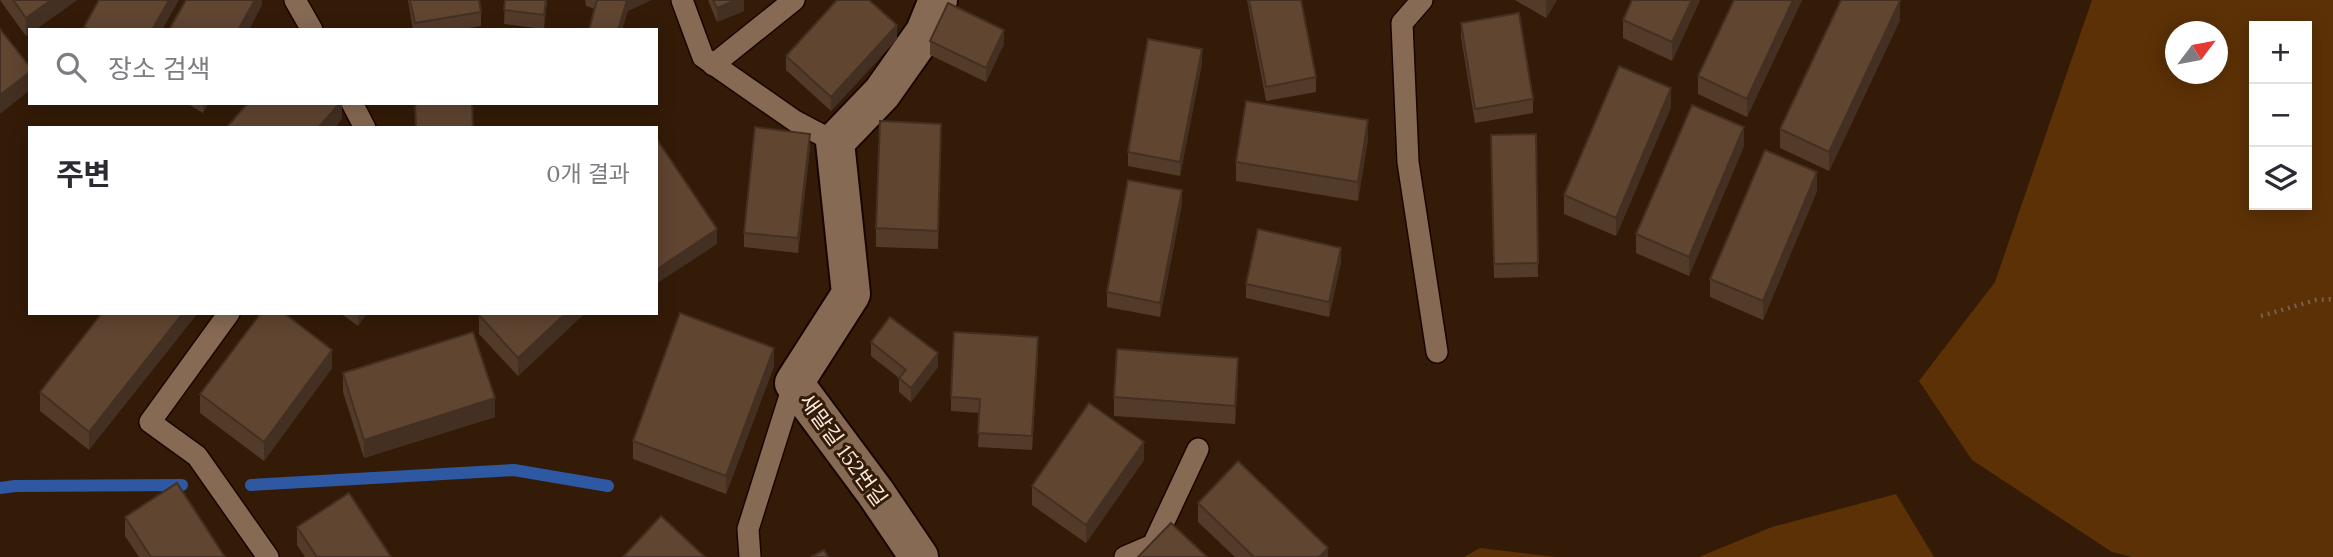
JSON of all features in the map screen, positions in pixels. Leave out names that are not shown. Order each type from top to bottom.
[{"type":"street","points":[[835,142],[882,93],[925,32],[938,0]]},
{"type":"street","name":"새말길 152번길","points":[[835,142],[851,294],[794,383],[875,492],[919,557]]},
{"type":"lane","points":[[295,0],[311,28]]},
{"type":"lane","points":[[682,0],[704,57],[795,121],[835,142]]},
{"type":"lane","points":[[713,65],[794,0]]},
{"type":"lane","points":[[1422,0],[1402,23],[1408,162],[1437,352]]},
{"type":"lane","points":[[353,105],[364,126]]},
{"type":"lane","points":[[228,315],[150,422],[197,456],[268,557]]},
{"type":"lane","points":[[750,557],[748,529],[794,383]]},
{"type":"lane","points":[[1125,557],[1153,545],[1198,449]]},
{"type":"path","points":[[2261,316],[2316,300],[2333,299]]},
{"type":"shaded area","points":[[2092,0],[2333,0],[2333,557],[2132,557],[2112,552],[1972,460],[1919,381],[1995,282]]},
{"type":"shaded area","points":[[1896,494],[1934,557],[1699,557],[1772,527]]},
{"type":"shaded area","points":[[1480,548],[1556,557],[1464,557]]},
{"type":"building","points":[[13,0],[51,0],[26,18]]},
{"type":"building","points":[[99,0],[169,0],[153,28],[84,27]]},
{"type":"building","points":[[186,0],[255,0],[239,28],[170,28]]},
{"type":"building","points":[[410,0],[479,0],[481,12],[415,23]]},
{"type":"building","points":[[505,0],[546,0],[544,15],[504,10]]},
{"type":"building","points":[[597,0],[627,0],[619,28],[590,28]]},
{"type":"building","points":[[713,0],[736,0],[717,8]]},
{"type":"building","points":[[837,0],[869,0],[897,25],[831,97],[786,56]]},
{"type":"building","points":[[1249,0],[1301,0],[1316,77],[1266,87]]},
{"type":"building","points":[[1632,0],[1692,0],[1672,42],[1623,20]]},
{"type":"building","points":[[1734,0],[1793,0],[1747,99],[1698,76]]},
{"type":"building","points":[[1841,0],[1900,1],[1829,152],[1780,129]]},
{"type":"building","points":[[948,3],[1004,30],[986,68],[930,41]]},
{"type":"building","points":[[1519,13],[1533,99],[1475,109],[1461,23]]},
{"type":"building","points":[[0,29],[28,64],[28,74],[0,95]]},
{"type":"building","points":[[1148,39],[1202,49],[1180,162],[1128,152]]},
{"type":"building","points":[[1619,66],[1671,88],[1616,218],[1564,195]]},
{"type":"building","points":[[1246,101],[1368,120],[1358,182],[1236,162]]},
{"type":"building","points":[[246,105],[338,105],[320,126],[228,126]]},
{"type":"building","points":[[415,105],[472,105],[473,126],[416,126]]},
{"type":"building","points":[[1692,105],[1744,127],[1689,257],[1636,234]]},
{"type":"building","points":[[880,121],[941,124],[938,231],[876,228]]},
{"type":"building","points":[[755,127],[810,134],[798,238],[744,233]]},
{"type":"building","points":[[1536,134],[1538,263],[1494,264],[1491,135]]},
{"type":"building","points":[[658,141],[717,229],[658,269]]},
{"type":"building","points":[[1765,150],[1817,172],[1763,301],[1710,279]]},
{"type":"building","points":[[1128,180],[1182,190],[1160,303],[1107,292]]},
{"type":"building","points":[[1258,229],[1341,248],[1329,302],[1246,284]]},
{"type":"building","points":[[680,313],[774,348],[726,476],[633,441]]},
{"type":"building","points":[[100,315],[181,315],[89,432],[40,392]]},
{"type":"building","points":[[259,315],[287,315],[332,350],[264,442],[200,394]]},
{"type":"building","points":[[479,315],[564,315],[518,358]]},
{"type":"building","points":[[890,317],[938,353],[911,388],[899,378],[906,370],[871,342]]},
{"type":"building","points":[[473,332],[495,398],[364,440],[343,373]]},
{"type":"building","points":[[954,332],[1038,337],[1032,436],[978,433],[980,399],[951,397]]},
{"type":"building","points":[[1117,349],[1238,358],[1235,406],[1114,397]]},
{"type":"building","points":[[1089,403],[1144,442],[1086,525],[1032,486]]},
{"type":"building","points":[[1238,461],[1328,548],[1319,557],[1254,557],[1198,503]]},
{"type":"building","points":[[177,483],[225,557],[151,557],[125,517]]},
{"type":"building","points":[[349,493],[391,557],[317,557],[297,527]]},
{"type":"building","points":[[661,516],[705,557],[623,557]]},
{"type":"building","points":[[1171,523],[1207,557],[1138,557]]},
{"type":"building","points":[[824,550],[828,557],[811,557]]},
{"type":"waterway","points":[[251,485],[514,470],[608,486]]},
{"type":"waterway","points":[[0,488],[182,485]]}]
